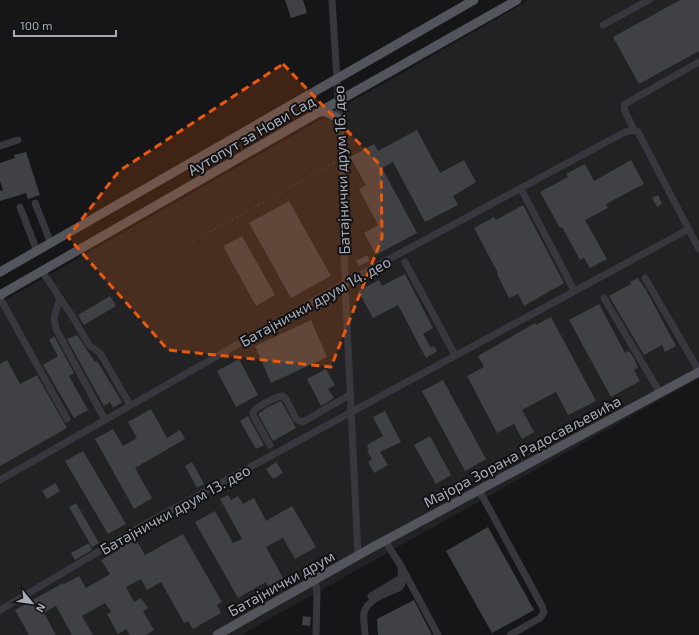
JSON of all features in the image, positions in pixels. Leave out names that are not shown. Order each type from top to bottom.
[{"type":"main road","name":"Аутопут за Нови Сад","points":[[0,272],[474,0]]},
{"type":"main road","name":"Аутопут за Нови Сад","points":[[0,295],[517,0]]},
{"type":"main road","points":[[319,112],[326,112],[338,118]]},
{"type":"main road","name":"Мајора Зорана Радосављевића","points":[[358,556],[699,372]]},
{"type":"main road","name":"Батајнички друм","points":[[217,635],[358,556]]},
{"type":"street","name":"Батајнички друм 16. део","points":[[332,0],[338,118],[342,159],[345,283],[358,556]]},
{"type":"street","points":[[603,26],[649,0]]},
{"type":"street","points":[[699,62],[625,104],[624,109],[634,130],[638,132],[699,249]]},
{"type":"street","name":"Батајнички друм 14. део","points":[[0,480],[345,283],[625,132],[634,130]]},
{"type":"street","points":[[0,146],[18,140]]},
{"type":"street","points":[[521,189],[574,290]]},
{"type":"street","points":[[35,203],[51,243]]},
{"type":"street","points":[[20,207],[37,251]]},
{"type":"street","points":[[352,412],[574,290],[689,229]]},
{"type":"street","points":[[405,262],[454,356]]},
{"type":"street","points":[[42,271],[74,319],[89,345],[100,353],[130,405]]},
{"type":"street","points":[[645,278],[699,372]]},
{"type":"street","points":[[0,298],[67,419]]},
{"type":"street","points":[[60,298],[54,317],[56,329],[105,420]]},
{"type":"street","points":[[604,298],[660,393]]},
{"type":"street","points":[[270,445],[254,417],[253,413],[256,409],[276,397],[283,396],[296,418],[303,422],[351,394]]},
{"type":"street","name":"Батајнички друм 13. део","points":[[0,610],[147,523],[352,412]]},
{"type":"street","points":[[479,490],[544,612],[540,618],[510,635]]},
{"type":"street","points":[[385,541],[401,566],[438,635]]},
{"type":"street","points":[[365,635],[364,613],[367,607],[371,602],[399,588],[402,584],[401,566]]},
{"type":"street","points":[[371,596],[401,578]]},
{"type":"street","points":[[315,580],[317,591],[316,635]]},
{"type":"path","points":[[188,244],[342,159]]},
{"type":"highlighted area","points":[[283,64],[381,166],[382,238],[331,367],[168,350],[68,237],[119,171]]},
{"type":"shaded area","points":[[529,0],[699,0],[699,378],[241,635],[0,635],[0,303]]},
{"type":"building","points":[[285,0],[303,0],[307,13],[291,18]]},
{"type":"building","points":[[680,0],[699,0],[699,51],[639,84],[613,37]]},
{"type":"building","points":[[417,130],[440,173],[464,160],[476,182],[453,196],[458,205],[425,222],[393,162],[382,168],[417,233],[376,255],[364,233],[378,225],[359,189],[366,185],[350,157],[374,144],[378,151]]},
{"type":"building","points":[[26,152],[40,195],[28,199],[26,193],[0,201],[0,191],[3,190],[0,181],[0,163],[15,158],[14,155]]},
{"type":"building","points":[[631,160],[644,184],[606,204],[608,208],[585,220],[607,259],[590,268],[584,258],[580,260],[562,227],[560,228],[540,192],[568,177],[566,174],[585,164],[594,181]]},
{"type":"building","points":[[658,195],[662,204],[657,207],[652,198]]},
{"type":"building","points":[[289,201],[331,276],[291,298],[249,223]]},
{"type":"building","points":[[523,205],[564,283],[524,306],[518,294],[509,298],[497,274],[498,273],[474,228],[494,217],[496,220]]},
{"type":"building","points":[[242,236],[275,295],[256,306],[223,246]]},
{"type":"building","points":[[367,255],[370,261],[359,266],[356,261]]},
{"type":"building","points":[[405,274],[433,328],[423,334],[431,348],[434,346],[437,351],[426,358],[398,305],[373,318],[358,291],[379,280],[382,286]]},
{"type":"building","points":[[638,278],[676,346],[665,352],[662,345],[644,355],[609,296],[631,284],[630,282]]},
{"type":"building","points":[[110,296],[116,306],[84,325],[78,315]]},
{"type":"building","points":[[599,304],[625,353],[629,351],[635,360],[638,368],[634,370],[640,381],[611,397],[569,320]]},
{"type":"building","points":[[551,317],[596,401],[568,415],[556,392],[522,410],[534,432],[522,439],[514,424],[497,433],[467,376],[484,367],[478,356],[535,323],[536,325]]},
{"type":"building","points":[[311,320],[327,357],[271,383],[255,346]]},
{"type":"building","points":[[77,335],[95,362],[97,361],[122,402],[113,408],[110,402],[104,406],[67,339]]},
{"type":"building","points":[[54,336],[74,373],[69,376],[88,410],[74,418],[43,365],[58,356],[49,340]]},
{"type":"building","points":[[239,359],[258,395],[236,407],[217,371]]},
{"type":"building","points":[[7,360],[20,384],[37,375],[67,428],[0,466],[0,364]]},
{"type":"building","points":[[326,369],[335,385],[328,389],[334,398],[321,406],[307,379]]},
{"type":"building","points":[[443,380],[486,459],[465,471],[422,391]]},
{"type":"building","points":[[281,401],[296,428],[273,441],[258,414],[266,408]]},
{"type":"building","points":[[151,409],[167,438],[180,430],[185,439],[135,468],[152,498],[134,509],[95,439],[113,429],[123,446],[137,438],[128,422]]},
{"type":"building","points":[[385,411],[401,442],[380,452],[388,465],[374,473],[368,462],[372,459],[367,451],[369,450],[367,445],[383,436],[373,417]]},
{"type":"building","points":[[248,416],[264,445],[256,449],[240,421]]},
{"type":"building","points":[[430,436],[451,475],[436,484],[414,445]]},
{"type":"building","points":[[83,451],[126,524],[108,534],[65,461]]},
{"type":"building","points":[[192,462],[204,484],[197,488],[185,466]]},
{"type":"building","points":[[276,462],[283,473],[273,479],[266,469]]},
{"type":"building","points":[[55,483],[60,491],[47,499],[42,491]]},
{"type":"building","points":[[228,495],[231,500],[238,496],[243,504],[254,498],[266,521],[292,506],[316,547],[295,559],[283,538],[266,547],[284,580],[269,588],[266,582],[238,598],[195,522],[215,511],[233,543],[242,539],[220,499]]},
{"type":"building","points":[[76,503],[99,543],[92,547],[69,507]]},
{"type":"building","points":[[488,527],[534,610],[492,633],[446,551]]},
{"type":"building","points":[[183,534],[222,602],[217,605],[221,613],[193,629],[188,621],[184,623],[161,582],[147,590],[141,579],[126,587],[134,602],[141,598],[148,608],[143,611],[154,630],[146,635],[130,635],[126,629],[118,634],[107,614],[111,612],[105,603],[82,616],[93,635],[72,635],[56,606],[44,613],[56,635],[29,635],[15,610],[63,583],[64,584],[79,576],[86,588],[110,574],[101,560],[119,550],[117,548],[135,538],[145,555]]},
{"type":"building","points":[[89,543],[92,550],[75,560],[71,553]]},
{"type":"building","points":[[414,600],[432,635],[378,635],[377,619]]},
{"type":"building","points":[[303,616],[311,617],[310,626],[302,625]]}]
